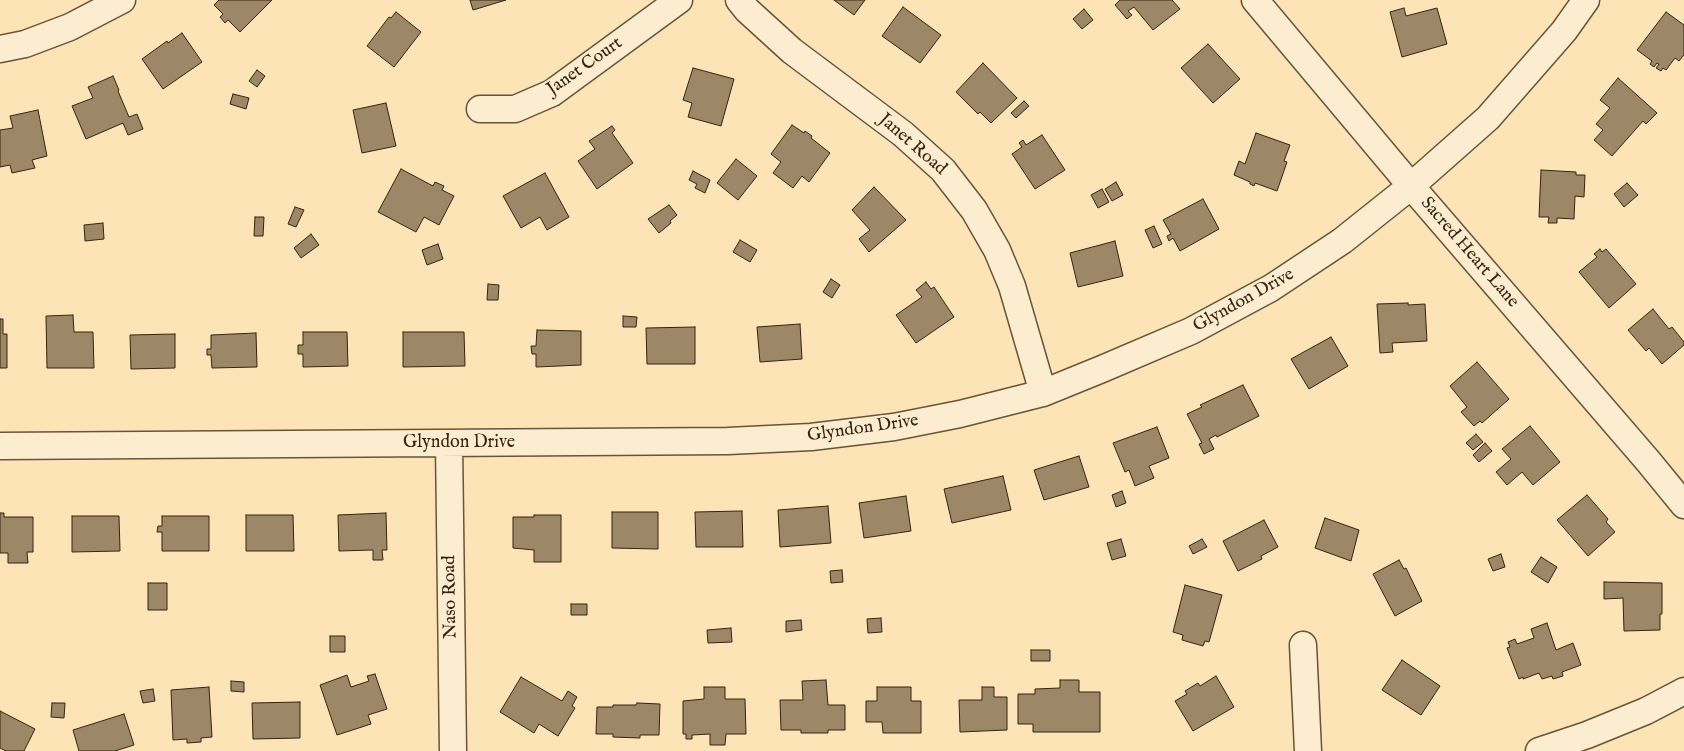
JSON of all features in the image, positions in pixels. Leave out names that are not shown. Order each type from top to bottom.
[{"type":"street","points":[[0,49],[25,44],[70,27],[122,0]]},
{"type":"street","name":"Janet Court","points":[[480,109],[515,109],[552,92],[679,0]]},
{"type":"street","name":"Janet Road","points":[[738,0],[792,51],[903,134],[948,176],[974,210],[997,250],[1012,286],[1043,393]]},
{"type":"street","name":"Sacred Heart Lane","points":[[1255,0],[1411,186],[1684,505]]},
{"type":"street","name":"Glyndon Drive","points":[[0,446],[728,441],[811,437],[894,427],[960,414],[1043,393],[1191,331],[1271,288],[1342,241],[1411,186],[1488,118],[1564,31],[1586,0]]},
{"type":"street","name":"Naso Road","points":[[449,442],[453,751]]},
{"type":"street","points":[[1303,645],[1308,751]]},
{"type":"street","points":[[1539,751],[1587,735],[1646,711],[1684,691]]},
{"type":"building","points":[[219,0],[272,0],[240,32],[228,20],[225,23],[220,17],[223,14],[214,5]]},
{"type":"building","points":[[470,0],[506,0],[473,10]]},
{"type":"building","points":[[834,0],[865,0],[854,15]]},
{"type":"building","points":[[1120,0],[1172,0],[1180,9],[1153,30],[1134,7],[1128,11],[1132,15],[1127,19],[1115,5]]},
{"type":"building","points":[[903,7],[941,35],[920,63],[882,36]]},
{"type":"building","points":[[1404,8],[1406,16],[1437,8],[1447,44],[1402,57],[1390,12]]},
{"type":"building","points":[[1084,9],[1093,20],[1082,29],[1073,19]]},
{"type":"building","points":[[396,12],[421,32],[394,67],[367,46],[389,17],[391,18]]},
{"type":"building","points":[[1666,12],[1684,25],[1684,55],[1679,61],[1675,58],[1666,70],[1663,68],[1661,71],[1656,68],[1659,64],[1657,63],[1654,67],[1650,64],[1652,61],[1637,50]]},
{"type":"building","points":[[182,33],[202,62],[163,89],[142,59]]},
{"type":"building","points":[[1208,44],[1240,79],[1213,103],[1181,68]]},
{"type":"building","points":[[983,63],[1017,98],[991,123],[980,112],[978,114],[956,92]]},
{"type":"building","points":[[693,68],[734,79],[721,126],[688,117],[692,103],[683,100]]},
{"type":"building","points":[[257,70],[265,76],[257,87],[249,81]]},
{"type":"building","points":[[113,76],[129,117],[137,114],[143,129],[128,135],[123,123],[86,139],[72,106],[93,98],[88,87]]},
{"type":"building","points":[[1618,78],[1657,113],[1646,124],[1643,121],[1612,156],[1594,140],[1603,130],[1596,124],[1610,108],[1600,100]]},
{"type":"building","points":[[233,94],[249,98],[246,109],[230,104]]},
{"type":"building","points":[[1024,101],[1029,106],[1016,118],[1011,113]]},
{"type":"building","points":[[386,103],[396,146],[362,153],[353,110]]},
{"type":"building","points":[[38,110],[47,156],[32,160],[35,168],[12,173],[10,165],[0,167],[0,130],[13,128],[10,116]]},
{"type":"building","points":[[792,125],[812,136],[811,138],[830,153],[809,182],[802,176],[793,188],[773,173],[781,162],[771,154]]},
{"type":"building","points":[[612,126],[615,130],[612,133],[633,163],[597,189],[578,161],[595,149],[589,141]]},
{"type":"building","points":[[1256,133],[1290,145],[1284,161],[1287,162],[1277,191],[1255,183],[1254,186],[1250,182],[1234,175],[1239,161],[1245,164]]},
{"type":"building","points":[[1042,135],[1065,170],[1035,189],[1012,154],[1022,147],[1019,143],[1023,140],[1026,145]]},
{"type":"building","points":[[736,159],[757,176],[738,200],[717,183]]},
{"type":"building","points":[[401,169],[433,186],[435,182],[444,186],[442,190],[454,196],[439,225],[424,217],[416,232],[378,212]]},
{"type":"building","points":[[1541,170],[1576,172],[1576,175],[1585,175],[1584,197],[1575,196],[1574,219],[1557,218],[1557,223],[1548,223],[1549,217],[1539,217]]},
{"type":"building","points":[[693,171],[710,180],[705,193],[695,188],[697,184],[689,180]]},
{"type":"building","points":[[545,173],[569,217],[547,230],[540,217],[521,228],[503,196]]},
{"type":"building","points":[[1116,182],[1123,195],[1112,201],[1105,189]]},
{"type":"building","points":[[1627,183],[1638,195],[1624,207],[1614,194]]},
{"type":"building","points":[[874,187],[906,220],[869,252],[859,239],[870,230],[852,210]]},
{"type":"building","points":[[1102,189],[1109,202],[1098,208],[1091,195]]},
{"type":"building","points":[[1203,199],[1219,229],[1180,251],[1173,238],[1169,241],[1167,236],[1171,234],[1163,220]]},
{"type":"building","points":[[669,205],[677,215],[659,233],[648,219]]},
{"type":"building","points":[[295,207],[304,210],[296,227],[288,224]]},
{"type":"building","points":[[255,217],[264,217],[263,236],[254,236]]},
{"type":"building","points":[[103,223],[104,239],[85,241],[84,225]]},
{"type":"building","points":[[1154,226],[1162,244],[1153,248],[1145,230]]},
{"type":"building","points":[[311,234],[319,245],[301,258],[294,248]]},
{"type":"building","points":[[740,240],[757,250],[750,262],[733,252]]},
{"type":"building","points":[[1115,241],[1123,276],[1078,287],[1070,253]]},
{"type":"building","points":[[438,244],[443,259],[427,265],[422,250]]},
{"type":"building","points":[[1600,249],[1602,252],[1606,249],[1636,284],[1609,308],[1579,272],[1597,257],[1594,254]]},
{"type":"building","points":[[831,279],[840,285],[832,298],[823,292]]},
{"type":"building","points":[[926,282],[931,289],[934,287],[954,317],[916,343],[896,315],[922,297],[916,290]]},
{"type":"building","points":[[488,284],[499,285],[498,300],[487,300]]},
{"type":"building","points":[[1408,303],[1408,305],[1425,304],[1427,341],[1392,343],[1393,352],[1380,353],[1377,304]]},
{"type":"building","points":[[1653,309],[1669,329],[1672,327],[1684,342],[1684,345],[1662,364],[1649,348],[1646,351],[1628,330]]},
{"type":"building","points":[[73,315],[74,332],[93,332],[94,368],[47,368],[46,316]]},
{"type":"building","points":[[623,316],[637,317],[636,327],[623,327]]},
{"type":"building","points":[[0,319],[3,319],[3,334],[7,334],[7,368],[0,368]]},
{"type":"building","points":[[800,324],[802,359],[760,362],[757,327]]},
{"type":"building","points":[[695,327],[695,364],[647,364],[646,328]]},
{"type":"building","points":[[537,330],[581,331],[581,365],[536,367],[536,354],[532,354],[531,346],[536,346]]},
{"type":"building","points":[[303,332],[347,332],[348,366],[303,367],[303,354],[298,354],[298,345],[303,345]]},
{"type":"building","points":[[403,332],[464,332],[465,366],[403,367]]},
{"type":"building","points":[[256,333],[257,367],[212,368],[211,355],[207,355],[207,349],[211,349],[211,335]]},
{"type":"building","points":[[175,334],[175,368],[131,369],[130,335]]},
{"type":"building","points":[[1331,337],[1348,366],[1309,389],[1291,359]]},
{"type":"building","points":[[1477,362],[1509,399],[1482,423],[1480,421],[1474,426],[1461,412],[1467,407],[1450,386]]},
{"type":"building","points":[[1243,385],[1259,416],[1217,437],[1216,435],[1209,439],[1214,449],[1204,454],[1199,444],[1202,443],[1187,414],[1202,407],[1200,405]]},
{"type":"building","points":[[1530,426],[1560,462],[1533,485],[1522,472],[1507,485],[1496,472],[1511,459],[1502,449]]},
{"type":"building","points":[[1157,427],[1169,458],[1149,466],[1154,478],[1135,486],[1129,470],[1125,472],[1113,443]]},
{"type":"building","points":[[1476,434],[1483,442],[1473,450],[1466,443]]},
{"type":"building","points":[[1485,443],[1492,451],[1479,462],[1473,455]]},
{"type":"building","points":[[1079,456],[1089,487],[1044,500],[1034,470]]},
{"type":"building","points":[[1003,476],[1011,510],[952,523],[944,489]]},
{"type":"building","points":[[1122,491],[1126,503],[1116,507],[1112,495]]},
{"type":"building","points":[[1587,495],[1608,519],[1606,522],[1615,532],[1588,556],[1557,520]]},
{"type":"building","points":[[906,496],[911,531],[864,538],[859,503]]},
{"type":"building","points":[[828,506],[831,543],[780,547],[778,510]]},
{"type":"building","points":[[742,511],[743,547],[696,547],[695,512]]},
{"type":"building","points":[[612,512],[658,512],[658,549],[612,548]]},
{"type":"building","points":[[0,513],[4,513],[4,517],[33,517],[33,552],[27,552],[28,563],[8,563],[8,553],[0,553]]},
{"type":"building","points":[[386,513],[387,550],[382,550],[383,560],[373,560],[373,550],[339,551],[338,515]]},
{"type":"building","points":[[246,515],[293,515],[294,551],[246,551]]},
{"type":"building","points":[[534,515],[561,515],[561,562],[534,562],[534,550],[513,548],[513,517],[534,517]]},
{"type":"building","points":[[72,516],[119,516],[120,551],[72,552]]},
{"type":"building","points":[[162,516],[209,516],[209,551],[162,551],[162,532],[157,532],[158,526],[162,526]]},
{"type":"building","points":[[1325,518],[1359,530],[1351,561],[1315,548]]},
{"type":"building","points":[[1264,520],[1278,547],[1261,556],[1262,559],[1238,571],[1223,541]]},
{"type":"building","points":[[1121,539],[1126,556],[1112,560],[1107,543]]},
{"type":"building","points":[[1202,539],[1207,547],[1193,554],[1189,546]]},
{"type":"building","points":[[1501,554],[1505,567],[1493,571],[1488,559]]},
{"type":"building","points":[[1541,557],[1557,567],[1548,583],[1531,572]]},
{"type":"building","points":[[1399,560],[1404,569],[1406,568],[1422,601],[1395,616],[1373,574]]},
{"type":"building","points":[[842,570],[843,582],[831,583],[830,571]]},
{"type":"building","points":[[1604,582],[1662,583],[1660,630],[1624,631],[1623,598],[1604,599]]},
{"type":"building","points":[[148,583],[167,583],[167,610],[148,610]]},
{"type":"building","points":[[1185,585],[1222,595],[1209,642],[1205,641],[1203,646],[1182,640],[1183,635],[1173,632]]},
{"type":"building","points":[[571,604],[587,604],[587,615],[571,615]]},
{"type":"building","points":[[881,618],[882,632],[868,633],[867,619]]},
{"type":"building","points":[[801,620],[802,630],[786,632],[786,621]]},
{"type":"building","points":[[1547,623],[1556,650],[1573,643],[1581,665],[1562,672],[1563,676],[1553,679],[1552,676],[1542,679],[1539,673],[1519,679],[1507,648],[1510,647],[1508,642],[1515,639],[1517,644],[1534,638],[1531,629]]},
{"type":"building","points":[[731,628],[732,642],[708,643],[707,630]]},
{"type":"building","points":[[330,636],[345,636],[345,652],[330,652]]},
{"type":"building","points":[[1031,650],[1050,650],[1050,661],[1031,661]]},
{"type":"building","points":[[1402,660],[1440,686],[1421,715],[1382,690]]},
{"type":"building","points":[[375,674],[387,709],[368,715],[371,724],[337,735],[320,685],[347,675],[351,687],[369,681],[367,676]]},
{"type":"building","points":[[1216,676],[1234,707],[1193,731],[1175,701],[1187,694],[1185,691],[1198,683],[1200,686]]},
{"type":"building","points":[[521,677],[562,701],[568,691],[577,697],[572,706],[575,708],[558,736],[539,724],[534,733],[500,712]]},
{"type":"building","points":[[826,680],[828,705],[845,705],[845,730],[828,730],[828,733],[801,733],[801,730],[781,730],[780,700],[803,700],[802,681]]},
{"type":"building","points":[[1060,680],[1079,680],[1079,692],[1100,692],[1100,732],[1033,732],[1033,724],[1018,724],[1018,694],[1035,694],[1035,689],[1060,688]]},
{"type":"building","points":[[231,681],[244,682],[244,692],[231,691]]},
{"type":"building","points":[[209,687],[212,737],[201,738],[201,742],[187,743],[187,739],[173,740],[171,690]]},
{"type":"building","points":[[704,687],[725,687],[725,699],[745,699],[746,734],[726,734],[725,745],[710,745],[710,734],[692,735],[692,739],[686,739],[686,734],[683,734],[683,701],[704,699]]},
{"type":"building","points":[[877,687],[911,687],[911,701],[921,701],[921,733],[883,733],[882,722],[866,722],[866,701],[877,701]]},
{"type":"building","points":[[982,687],[994,687],[994,697],[1007,697],[1007,730],[960,732],[959,700],[982,700]]},
{"type":"building","points":[[153,689],[155,701],[143,703],[140,691]]},
{"type":"building","points":[[300,702],[300,738],[253,739],[252,703]]},
{"type":"building","points":[[52,703],[65,703],[64,718],[51,717]]},
{"type":"building","points":[[637,703],[660,704],[659,735],[640,735],[640,738],[613,737],[613,734],[596,734],[597,707],[636,705]]},
{"type":"building","points":[[0,711],[35,729],[24,751],[6,751],[0,748]]},
{"type":"building","points":[[124,714],[134,745],[115,751],[79,751],[73,730]]}]
